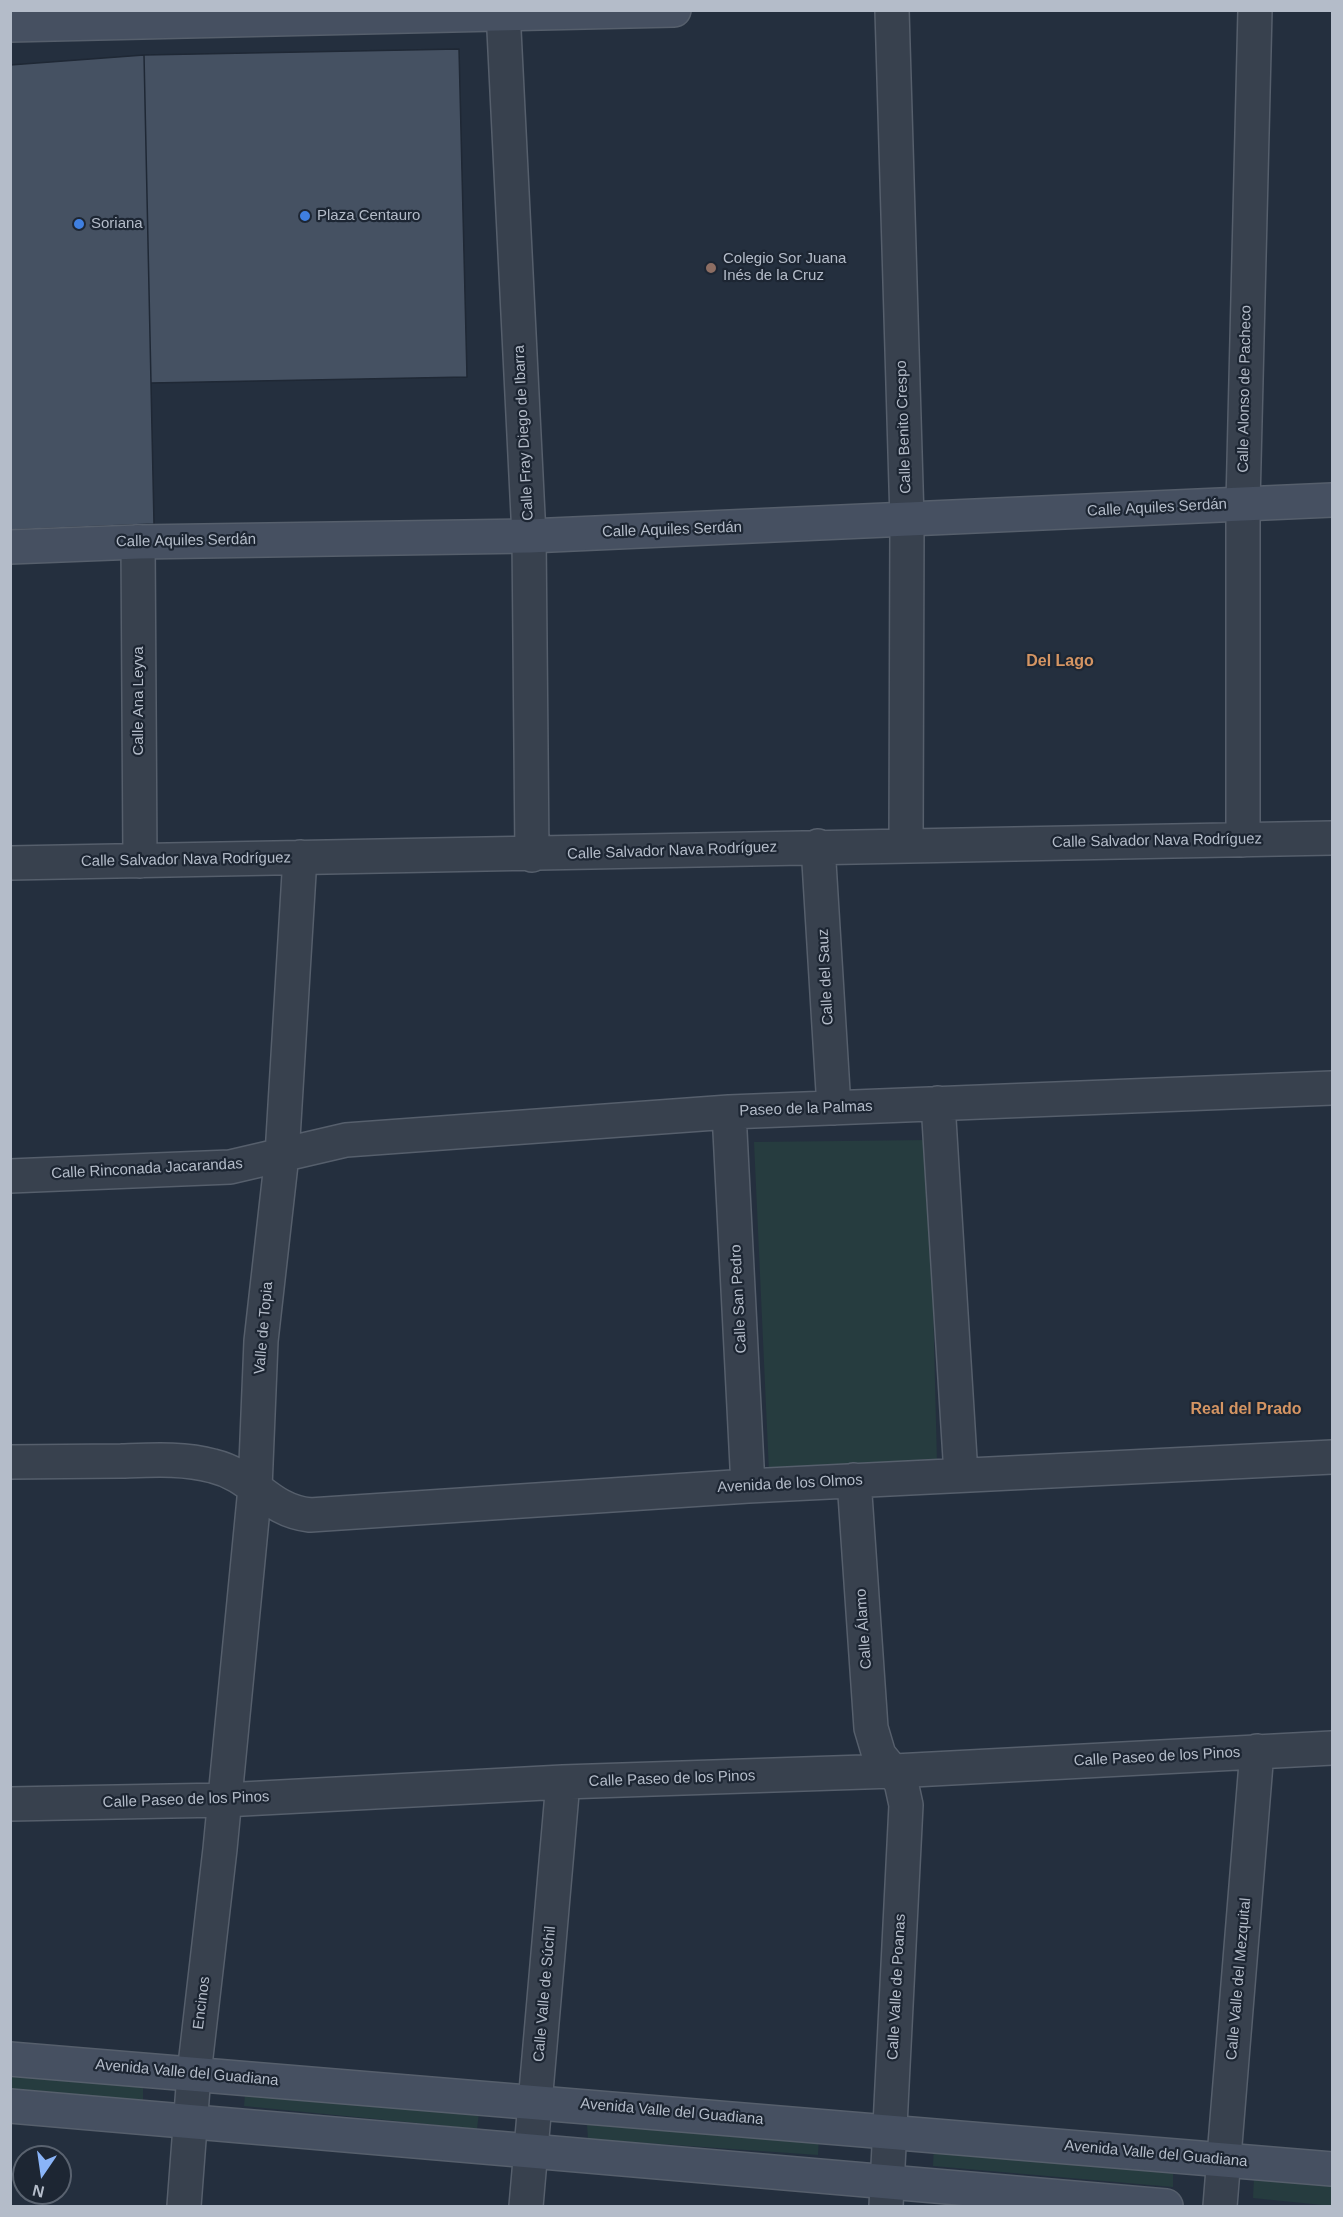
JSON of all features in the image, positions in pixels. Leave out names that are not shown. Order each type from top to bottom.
[{"type":"street","points":[[10,25],[121,17],[674,10]]},
{"type":"street","name":"Calle Benito Crespo","points":[[892,10],[907,520],[906,844]]},
{"type":"street","name":"Calle Alonso de Pacheco","points":[[1243,840],[1243,503],[1255,10]]},
{"type":"street","name":"Calle Fray Diego de Ibarra","points":[[503,12],[529,536],[532,855]]},
{"type":"street","name":"Calle Aquiles Serdán","points":[[10,547],[138,542],[529,536],[1332,500]]},
{"type":"street","name":"Calle Ana Leyva","points":[[138,542],[140,861]]},
{"type":"street","name":"Calle Salvador Nava Rodríguez","points":[[10,863],[532,855],[906,844],[1332,838]]},
{"type":"street","name":"Calle del Sauz","points":[[818,846],[834,1108]]},
{"type":"street","name":"Valle de Topia","points":[[224,1800],[255,1488],[261,1341],[282,1155],[300,857]]},
{"type":"street","name":"Paseo de la Palmas","points":[[282,1155],[316,1145],[346,1140],[729,1112],[1332,1088]]},
{"type":"street","points":[[938,1103],[961,1475]]},
{"type":"street","name":"Calle San Pedro","points":[[729,1112],[748,1486]]},
{"type":"street","name":"Calle Rinconada Jacarandas","points":[[10,1176],[230,1167],[282,1155]]},
{"type":"street","name":"Avenida de los Olmos","points":[[255,1488],[273,1504],[291,1513],[310,1515],[748,1486],[1332,1457]]},
{"type":"street","points":[[10,1462],[187,1462],[213,1466],[238,1475],[255,1488]]},
{"type":"street","name":"Calle Álamo","points":[[854,1480],[871,1728],[879,1755],[894,1771]]},
{"type":"street","name":"Calle Paseo de los Pinos","points":[[10,1804],[224,1800],[563,1782],[894,1771],[1332,1748]]},
{"type":"street","name":"Calle Valle del Mezquital","points":[[1220,2206],[1257,1751]]},
{"type":"street","name":"Calle Valle de Poanas","points":[[886,2194],[906,1805],[901,1782],[894,1771]]},
{"type":"street","name":"Calle Valle de Súchil","points":[[526,2206],[563,1782]]},
{"type":"street","name":"Encinos","points":[[184,2206],[194,2073],[224,1800]]},
{"type":"street","name":"Avenida Valle del Guadiana","points":[[10,2059],[1332,2169]]},
{"type":"street","points":[[10,2106],[532,2149],[886,2194],[1166,2206]]},
{"type":"green space","points":[[929,1140],[937,1463],[769,1472],[754,1142]]},
{"type":"green space","points":[[10,2076],[143,2084],[143,2102],[11,2094]]},
{"type":"green space","points":[[245,2094],[479,2113],[477,2129],[244,2106]]},
{"type":"green space","points":[[587,2124],[819,2136],[818,2155],[588,2139]]},
{"type":"green space","points":[[934,2145],[1173,2168],[1173,2187],[933,2166]]},
{"type":"green space","points":[[1254,2177],[1332,2185],[1332,2206],[1253,2198]]},
{"type":"building","name":"Plaza Centauro","points":[[459,49],[467,377],[151,383],[144,55]]},
{"type":"building","name":"Soriana","points":[[144,55],[154,524],[10,530],[10,65]]},
{"type":"place","name":"Plaza Centauro","points":[[305,216]]},
{"type":"place","name":"Soriana","points":[[79,224]]},
{"type":"place","name":"Colegio Sor Juana Inés de la Cruz","points":[[711,268]]},
{"type":"district","name":"Del Lago","points":[[1060,662]]},
{"type":"district","name":"Real del Prado","points":[[1246,1410]]}]
